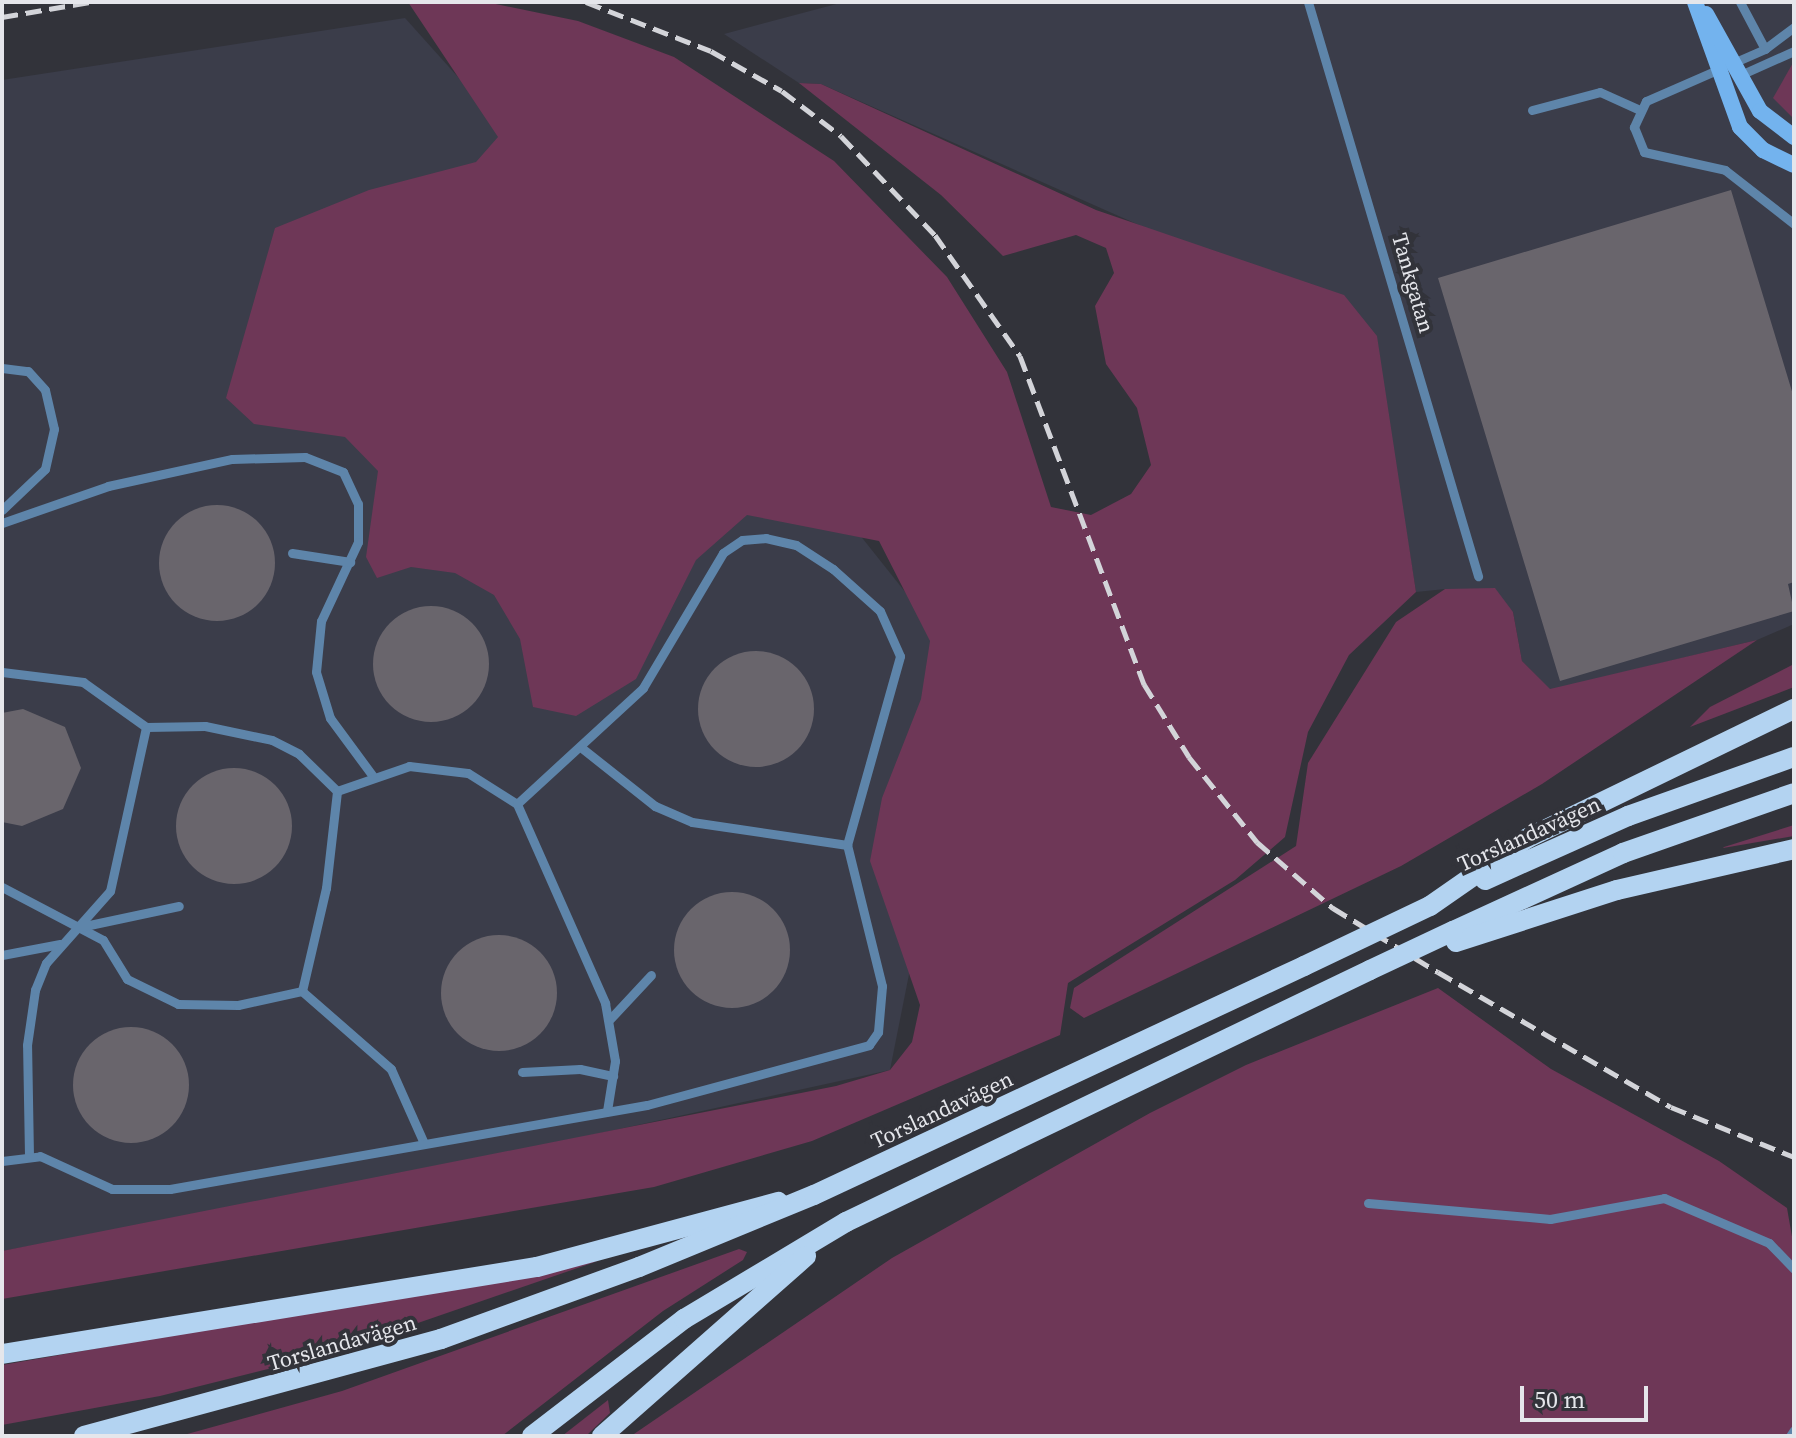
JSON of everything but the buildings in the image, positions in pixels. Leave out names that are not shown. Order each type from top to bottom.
[{"type":"main road","points":[[1430,906],[1528,838],[1794,709]]},
{"type":"main road","name":"Torslandavägen","points":[[84,1436],[441,1339],[814,1195],[1628,816],[1794,757]]},
{"type":"main road","points":[[532,1436],[684,1319],[846,1222],[1319,998],[1370,970],[1455,936],[1623,853],[1794,793]]},
{"type":"main road","points":[[1455,936],[1617,890],[1794,849]]},
{"type":"main road","points":[[2,1354],[537,1267],[814,1195]]},
{"type":"main road","points":[[602,1436],[846,1222]]},
{"type":"street","points":[[1698,2],[1760,111],[1794,137]]},
{"type":"street","points":[[1698,2],[1715,70],[1746,133],[1794,165]]},
{"type":"lane","name":"Tankgatan","points":[[1308,2],[1478,576]]},
{"type":"lane","points":[[1740,2],[1765,49]]},
{"type":"lane","points":[[1735,69],[1794,27]]},
{"type":"lane","points":[[1794,51],[1735,69],[1715,70],[1640,110],[1634,127],[1644,152],[1725,170],[1794,224]]},
{"type":"lane","points":[[1532,110],[1600,92],[1640,110]]},
{"type":"lane","points":[[2,368],[28,371],[45,390],[54,429],[45,469],[2,510]]},
{"type":"lane","points":[[2,523],[159,471],[305,457],[343,472],[353,489],[359,524],[350,562],[321,621],[316,672],[330,718],[372,775]]},
{"type":"lane","points":[[2,1161],[29,1156],[112,1189],[170,1189],[423,1141],[607,1111],[817,1065],[869,1045],[878,1032],[882,986],[847,845],[900,656],[880,611],[796,545],[742,540],[723,553],[643,688],[583,749],[517,804]]},
{"type":"lane","points":[[292,553],[350,562]]},
{"type":"lane","points":[[2,672],[83,682],[146,727],[241,730],[299,754],[337,791]]},
{"type":"lane","points":[[29,1156],[28,1014],[46,963],[110,891],[146,727]]},
{"type":"lane","points":[[583,749],[655,806],[692,822],[847,845]]},
{"type":"lane","points":[[337,791],[372,775],[409,766],[468,773],[517,804],[610,1019],[613,1076],[607,1111]]},
{"type":"lane","points":[[302,991],[326,888],[337,791]]},
{"type":"lane","points":[[2,887],[103,940],[127,979],[178,1004],[238,1005],[302,991]]},
{"type":"lane","points":[[80,927],[179,906]]},
{"type":"lane","points":[[2,955],[60,944]]},
{"type":"lane","points":[[610,1019],[651,975]]},
{"type":"lane","points":[[302,991],[391,1069],[423,1141]]},
{"type":"lane","points":[[522,1072],[580,1069],[613,1076]]},
{"type":"lane","points":[[1368,1203],[1550,1219],[1664,1198],[1769,1243],[1794,1269]]},
{"type":"lane","points":[[1790,1436],[1794,1430]]},
{"type":"shaded area","points":[[408,2],[486,2],[578,21],[674,57],[834,161],[947,277],[1007,372],[1051,507],[1091,515],[1131,494],[1151,465],[1137,408],[1106,364],[1095,306],[1114,273],[1106,248],[1076,235],[1003,256],[941,195],[799,83],[821,84],[1096,210],[1344,295],[1377,336],[1416,592],[1349,655],[1308,732],[1285,837],[1235,880],[1068,983],[1060,1035],[812,1141],[654,1187],[2,1299],[2,1251],[836,1086],[890,1070],[912,1042],[920,1005],[870,861],[882,798],[921,699],[930,641],[879,541],[747,515],[696,560],[636,679],[576,716],[533,707],[520,639],[494,595],[455,573],[411,567],[377,578],[366,557],[378,471],[345,437],[254,424],[226,398],[275,228],[369,190],[476,162],[498,137]]},
{"type":"shaded area","points":[[844,2],[1794,2],[1794,624],[1757,640],[1550,690],[1522,661],[1513,612],[1445,589],[1416,592],[1394,457],[1148,229],[821,84],[799,83],[724,34]]},
{"type":"shaded area","points":[[405,18],[789,446],[941,637],[919,924],[890,1070],[349,1188],[2,1251],[2,80]]},
{"type":"shaded area","points":[[1794,61],[1794,119],[1773,98]]},
{"type":"shaded area","points":[[1495,588],[1513,612],[1522,661],[1550,689],[1757,640],[1542,784],[1401,866],[1084,1018],[1070,1008],[1074,988],[1296,846],[1308,763],[1396,622],[1445,589]]},
{"type":"shaded area","points":[[1794,664],[1794,687],[1690,727],[1710,707]]},
{"type":"shaded area","points":[[1794,825],[1794,836],[1723,848],[1724,847]]},
{"type":"shaded area","points":[[1438,988],[1551,1069],[1719,1161],[1787,1208],[1794,1248],[1794,1436],[631,1436],[892,1258],[1150,1113],[1246,1065]]},
{"type":"shaded area","points":[[739,1249],[747,1252],[743,1260],[663,1311],[502,1436],[180,1436],[342,1391]]},
{"type":"shaded area","points":[[598,1261],[328,1354],[160,1396],[2,1425],[2,1365]]},
{"type":"shaded area","points":[[608,1400],[610,1413],[586,1436],[562,1436]]},
{"type":"railway","points":[[2,17],[90,2]]},
{"type":"railway","points":[[586,2],[711,51],[782,91],[841,136],[935,235],[1020,356],[1144,684],[1189,757],[1257,842],[1333,908],[1438,972],[1671,1107],[1794,1157]]}]
